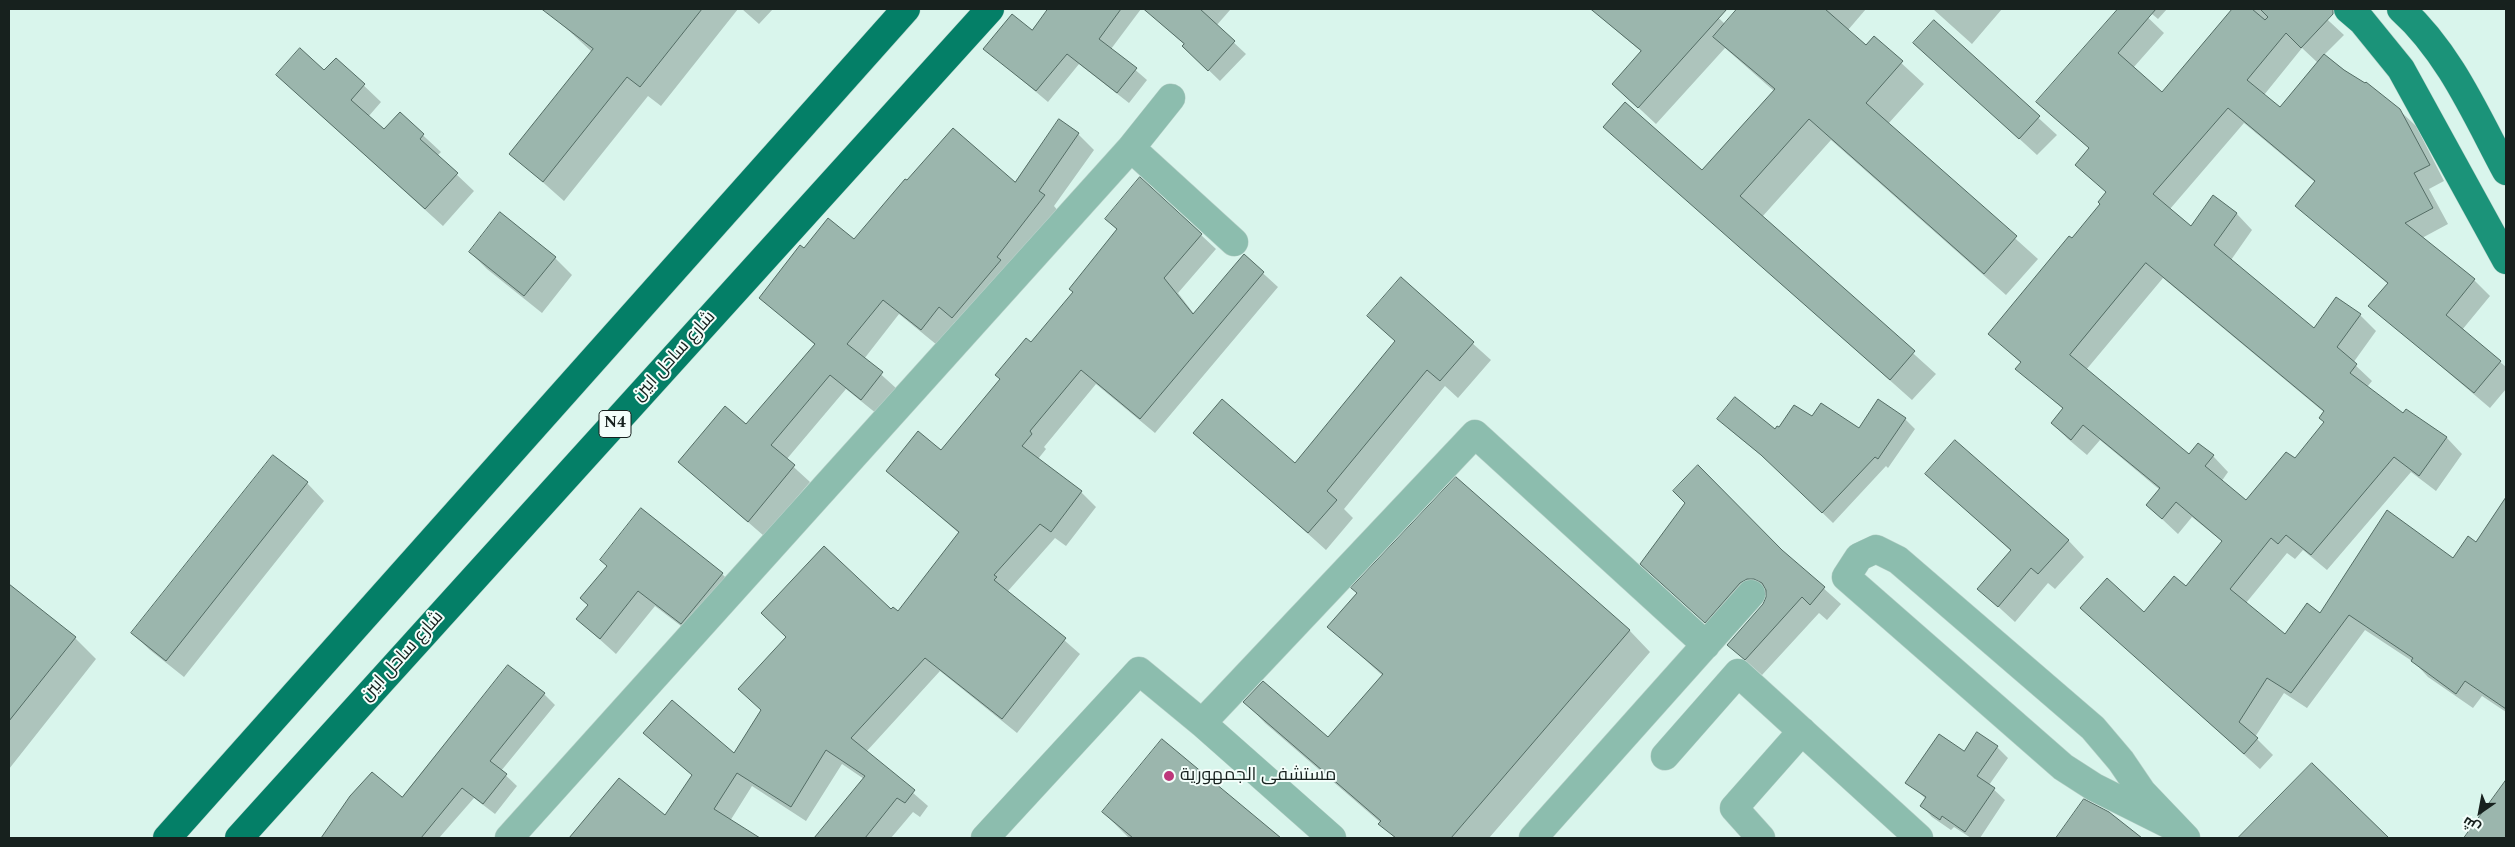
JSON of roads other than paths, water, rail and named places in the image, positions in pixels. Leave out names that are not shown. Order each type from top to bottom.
[{"type":"highway","points":[[167,838],[906,9]]},
{"type":"highway","name":"شارع ساحل ابين","points":[[239,838],[990,9]]},
{"type":"main road","points":[[2348,9],[2362,21],[2400,69],[2506,260]]},
{"type":"main road","points":[[2407,11],[2456,77],[2506,171]]},
{"type":"street","points":[[509,838],[1131,148],[1171,98]]},
{"type":"street","points":[[1131,148],[1234,242]]},
{"type":"street","points":[[1202,723],[1474,434],[1706,645]]},
{"type":"street","points":[[1876,548],[1905,566],[2092,728],[2121,762],[2142,792],[2180,832],[2094,786],[2063,766],[1846,577],[1859,557],[1876,548]]},
{"type":"street","points":[[1534,838],[1751,594]]},
{"type":"street","points":[[985,838],[1139,671],[1202,723],[1332,838]]},
{"type":"street","points":[[1665,756],[1738,673],[1919,838]]},
{"type":"street","points":[[1761,838],[1734,808],[1802,731]]},
{"type":"place","name":"مستشفى الجمهورية","points":[[1169,776]]}]
